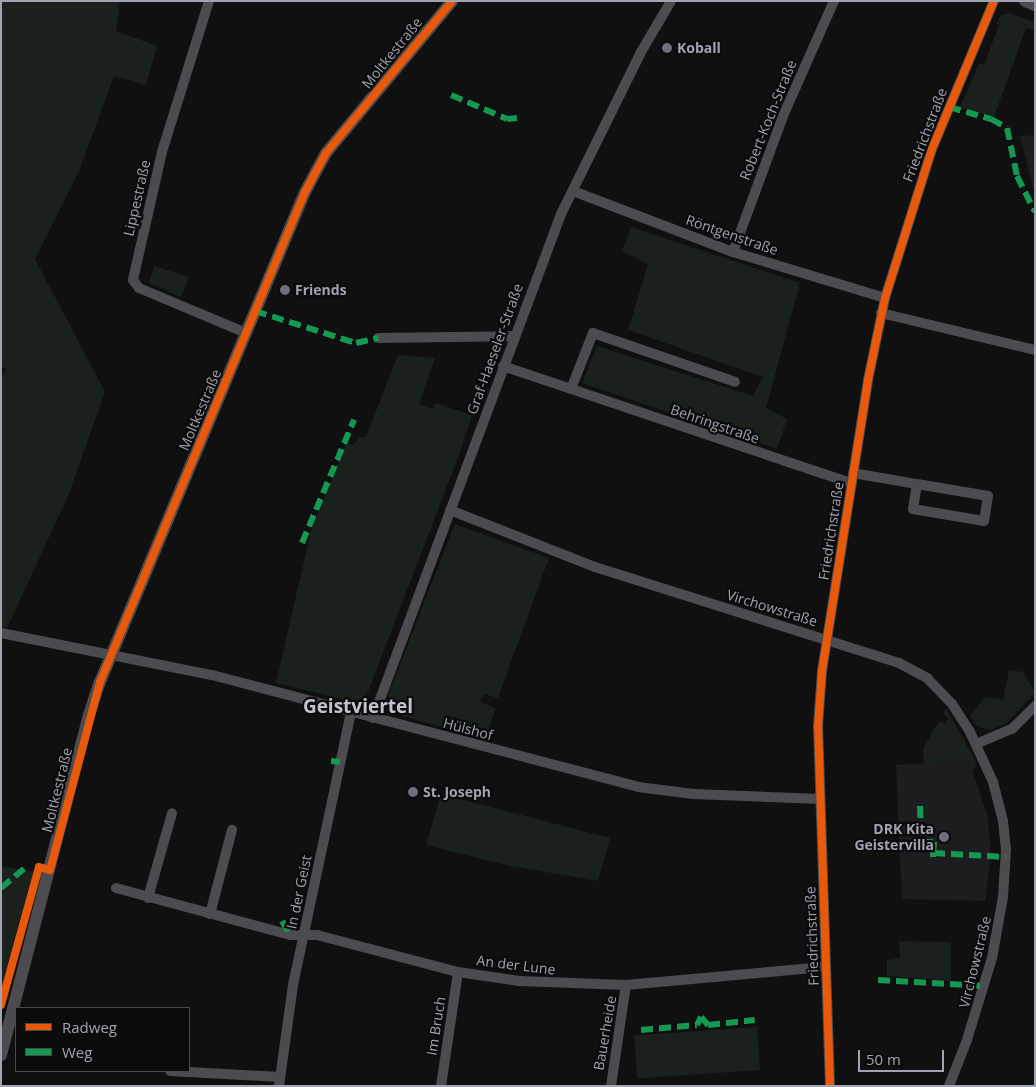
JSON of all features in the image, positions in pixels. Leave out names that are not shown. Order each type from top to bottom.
[{"type":"street","name":"Lippestraße","points":[[210,1],[162,152],[133,280],[139,288],[246,333]]},
{"type":"street","name":"Moltkestraße","points":[[1,1055],[89,715],[305,192],[326,152],[452,1]]},
{"type":"street","name":"Graf-Haeseler-Straße","points":[[373,718],[504,366],[513,336],[572,191],[637,60],[672,1]]},
{"type":"street","name":"Robert-Koch-Straße","points":[[733,252],[783,116],[834,1]]},
{"type":"street","name":"Friedrichstraße","points":[[830,1086],[820,799],[819,694],[827,639],[852,478],[881,313],[932,149],[994,1]]},
{"type":"street","points":[[1025,1],[1035,5]]},
{"type":"street","name":"Röntgenstraße","points":[[572,191],[733,252],[885,298]]},
{"type":"street","points":[[881,313],[1035,350]]},
{"type":"street","points":[[571,389],[594,333],[735,382]]},
{"type":"street","points":[[378,338],[513,336]]},
{"type":"street","name":"Behringstraße","points":[[504,366],[852,478]]},
{"type":"street","name":"Friedrichstraße","points":[[852,478],[918,484],[988,496],[984,521],[913,509],[918,484]]},
{"type":"street","name":"Virchowstraße","points":[[450,510],[595,567],[899,662],[927,678],[952,704],[976,744],[993,782],[1003,821],[1005,878],[998,926],[985,986],[949,1086]]},
{"type":"street","points":[[1,633],[113,655]]},
{"type":"street","name":"Hülshof","points":[[113,655],[285,693],[373,718],[638,786],[694,794],[820,799]]},
{"type":"street","points":[[976,744],[1012,729],[1035,706]]},
{"type":"street","name":"In der Geist","points":[[180,1072],[279,1082],[293,985],[351,712]]},
{"type":"street","points":[[148,898],[172,813]]},
{"type":"street","points":[[210,914],[232,830]]},
{"type":"street","name":"An der Lune","points":[[116,888],[290,935],[317,935],[458,972],[519,981],[626,985],[825,967]]},
{"type":"street","name":"Im Bruch","points":[[442,1086],[458,972]]},
{"type":"street","name":"Bauerheide","points":[[610,1086],[626,985]]},
{"type":"shaded area","points":[[1,1],[120,1],[116,31],[157,46],[146,85],[114,76],[79,171],[35,259],[105,392],[68,496],[7,628],[1,627],[1,377],[7,369],[1,367]]},
{"type":"shaded area","points":[[1009,13],[1035,22],[1035,30],[1026,28],[994,117],[960,107],[979,63],[984,65],[999,25],[996,24],[1001,15]]},
{"type":"shaded area","points":[[1035,135],[1035,196],[1020,136]]},
{"type":"shaded area","points":[[631,227],[800,283],[766,408],[787,419],[777,449],[582,383],[597,346],[753,396],[763,377],[628,330],[648,264],[622,251]]},
{"type":"shaded area","points":[[154,266],[189,277],[181,297],[149,283]]},
{"type":"shaded area","points":[[398,355],[435,358],[419,404],[434,409],[435,403],[472,415],[460,452],[366,697],[354,702],[276,683],[311,531],[346,444],[354,445],[359,437],[366,437]]},
{"type":"shaded area","points":[[455,524],[549,558],[498,698],[484,694],[480,702],[496,708],[485,739],[395,714],[388,695]]},
{"type":"shaded area","points":[[1009,670],[1023,672],[1035,692],[1007,723],[991,730],[977,727],[970,715],[986,697],[1003,700]]},
{"type":"shaded area","points":[[946,708],[974,758],[977,766],[972,772],[968,761],[924,764],[923,748],[939,721],[945,724],[948,718],[943,714]]},
{"type":"shaded area","name":"DRK Kita Geistervilla","points":[[969,761],[988,818],[991,856],[985,901],[902,899],[896,765]]},
{"type":"shaded area","points":[[441,794],[610,838],[598,881],[511,866],[426,845]]},
{"type":"shaded area","points":[[1,866],[36,872],[1,1005]]},
{"type":"shaded area","points":[[899,941],[951,942],[951,981],[887,976],[887,960],[900,958]]},
{"type":"shaded area","points":[[757,1027],[760,1070],[637,1078],[634,1036]]},
{"type":"marked path","points":[[451,95],[507,119],[517,118]]},
{"type":"marked path","points":[[949,107],[991,119],[1007,128],[1017,176],[1035,212]]},
{"type":"marked path","points":[[255,311],[356,343],[378,338]]},
{"type":"marked path","points":[[302,543],[354,420]]},
{"type":"marked path","points":[[331,761],[340,762]]},
{"type":"marked path","points":[[920,806],[921,842],[934,842],[933,853]]},
{"type":"marked path","points":[[933,857],[933,853],[1006,857]]},
{"type":"marked path","points":[[1,888],[28,865]]},
{"type":"marked path","points":[[282,921],[290,935]]},
{"type":"marked path","points":[[878,980],[985,986]]},
{"type":"marked path","points":[[641,1030],[697,1025],[701,1017],[708,1025],[755,1020]]},
{"type":"cycle path","points":[[1,1005],[39,867],[50,870],[100,682],[305,192],[326,153],[452,1]]},
{"type":"cycle path","points":[[830,1086],[818,726],[822,671],[868,380],[885,298],[932,149],[994,1]]},
{"type":"place","name":"Koball","points":[[667,48]]},
{"type":"place","name":"Friends","points":[[285,290]]},
{"type":"place","name":"St. Joseph","points":[[413,792]]},
{"type":"place","name":"DRK Kita Geistervilla","points":[[944,837]]},
{"type":"district","name":"Geistviertel","points":[[358,707]]}]
